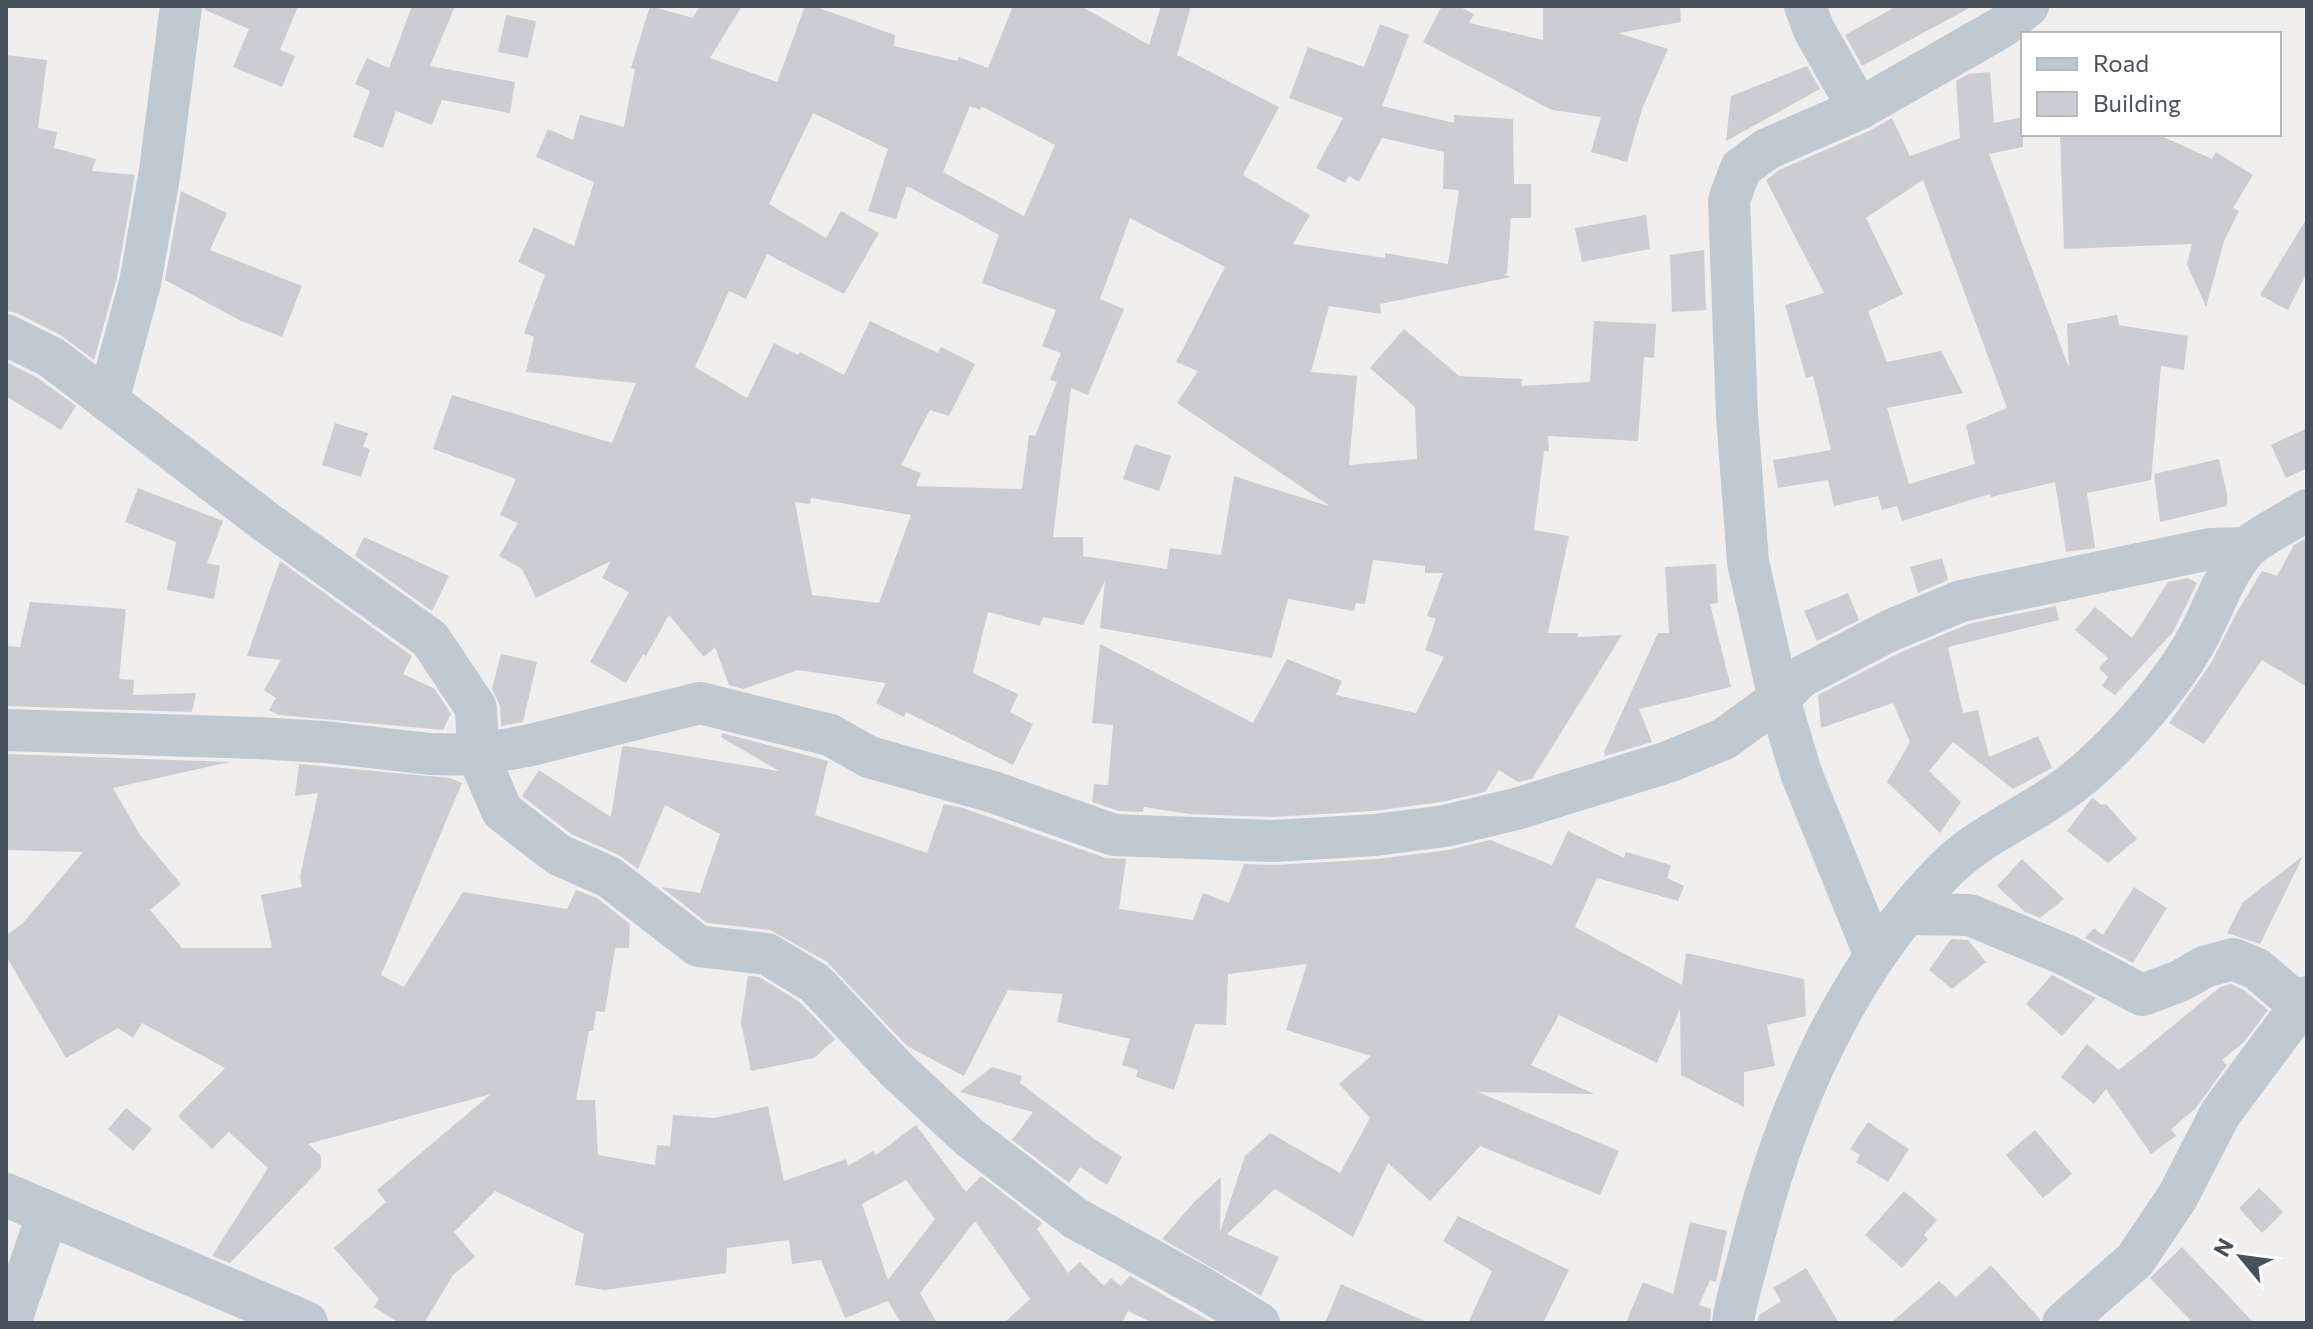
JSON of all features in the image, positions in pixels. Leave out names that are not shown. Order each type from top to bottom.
[{"type":"street","points":[[108,401],[140,283],[160,171],[181,6]]},
{"type":"street","points":[[1875,956],[1801,773],[1779,699],[1748,562],[1737,415],[1729,200],[1741,168],[1767,149],[1859,109],[2002,27],[2028,6]]},
{"type":"street","points":[[1814,14],[1859,109]]},
{"type":"street","points":[[6,335],[51,357],[266,522],[430,639],[476,708],[478,755],[502,811],[559,855],[609,877],[698,946],[767,954],[815,983],[897,1070],[969,1137],[1075,1218],[1259,1323]]},
{"type":"street","points":[[1733,1323],[1761,1206],[1794,1108],[1828,1039],[1875,956],[1948,867],[2065,788],[2094,766],[2131,729],[2195,642],[2247,548],[2307,510]]},
{"type":"street","points":[[6,730],[257,738],[430,754],[478,755],[700,703],[830,735],[869,757],[993,792],[1114,835],[1273,841],[1375,835],[1431,828],[1516,809],[1696,751],[1724,739],[1779,699],[1801,677],[1889,631],[1961,601],[2210,549],[2247,548]]},
{"type":"street","points":[[1907,914],[1970,915],[2068,956],[2142,995],[2180,981],[2204,967],[2233,959],[2257,969],[2304,1005],[2220,1114],[2178,1196],[2135,1260],[2063,1323]]},
{"type":"street","points":[[6,1195],[306,1323]]},
{"type":"street","points":[[10,1323],[48,1213]]},
{"type":"building","points":[[204,6],[298,6],[280,50],[295,56],[282,87],[233,67],[249,29],[205,10]]},
{"type":"building","points":[[412,6],[455,6],[430,66],[515,82],[510,113],[442,100],[432,125],[396,111],[383,148],[353,137],[370,91],[355,84],[367,58],[389,68]]},
{"type":"building","points":[[650,6],[693,18],[700,6],[742,6],[710,58],[777,82],[805,6],[813,6],[895,35],[894,46],[957,61],[959,57],[988,68],[1013,6],[1081,6],[1149,45],[1161,6],[1191,6],[1177,55],[1279,107],[1243,175],[1310,215],[1293,244],[1385,258],[1385,253],[1448,264],[1459,190],[1443,189],[1444,152],[1382,138],[1359,182],[1349,176],[1345,183],[1316,168],[1343,118],[1289,98],[1308,47],[1364,67],[1380,24],[1409,35],[1382,106],[1454,123],[1454,115],[1513,119],[1514,184],[1531,184],[1531,218],[1511,218],[1507,274],[1503,274],[1511,277],[1380,304],[1381,314],[1329,306],[1311,372],[1357,376],[1349,465],[1417,459],[1415,407],[1370,368],[1404,329],[1459,376],[1522,379],[1521,386],[1590,382],[1594,321],[1656,324],[1654,358],[1644,357],[1638,441],[1548,436],[1549,451],[1544,451],[1534,530],[1569,536],[1548,633],[1578,633],[1578,637],[1622,635],[1532,779],[1518,782],[1499,770],[1485,792],[1441,802],[1373,811],[1273,817],[1189,814],[1144,807],[1143,812],[1119,811],[1092,802],[1094,784],[1108,785],[1113,725],[1092,723],[1100,644],[1253,723],[1287,659],[1342,681],[1336,695],[1416,713],[1444,657],[1425,650],[1436,619],[1427,616],[1443,573],[1425,573],[1425,566],[1373,560],[1365,604],[1356,603],[1354,611],[1288,599],[1272,658],[1100,628],[1105,581],[1083,625],[1043,617],[1040,626],[988,612],[973,673],[1018,694],[1010,712],[1033,724],[1013,765],[906,712],[904,717],[876,703],[886,683],[798,670],[743,689],[729,685],[715,647],[704,657],[669,615],[646,656],[643,654],[626,683],[590,662],[629,592],[602,578],[611,561],[536,598],[522,569],[499,556],[518,523],[500,515],[516,479],[433,449],[452,395],[612,443],[636,383],[526,372],[534,337],[524,333],[545,275],[518,262],[534,227],[574,246],[594,182],[536,157],[548,129],[573,140],[580,115],[624,127],[635,69],[631,68]],"holes":[[[970,106],[980,110],[981,106],[1055,145],[1024,216],[943,172]],[[813,113],[888,149],[868,211],[896,219],[907,186],[999,235],[982,283],[1056,310],[1042,346],[1061,353],[1050,380],[1057,382],[1035,436],[1029,435],[1022,489],[916,486],[921,473],[901,465],[930,410],[949,416],[975,364],[941,347],[938,353],[870,321],[844,375],[800,352],[798,355],[774,343],[747,398],[695,367],[729,291],[746,299],[767,254],[844,294],[879,233],[841,211],[826,238],[769,204]],[[1130,218],[1225,267],[1176,362],[1198,371],[1177,403],[1328,506],[1234,476],[1221,555],[1170,548],[1167,569],[1083,556],[1083,537],[1053,537],[1071,388],[1088,395],[1124,309],[1100,299]],[[811,498],[911,515],[879,603],[812,595],[795,502],[810,504]]]},
{"type":"building","points":[[1442,6],[1458,6],[1474,14],[1469,23],[1543,40],[1543,6],[1680,6],[1681,22],[1618,33],[1668,49],[1642,109],[1627,162],[1591,152],[1601,117],[1552,110],[1423,42]]},
{"type":"building","points":[[1897,6],[1973,6],[1862,66],[1845,35]]},
{"type":"building","points":[[506,15],[536,21],[528,58],[498,52]]},
{"type":"building","points":[[6,55],[47,60],[38,128],[57,132],[54,148],[96,159],[92,171],[135,175],[117,278],[94,360],[62,336],[17,313],[6,311]]},
{"type":"building","points":[[1807,66],[1820,89],[1726,141],[1731,96]]},
{"type":"building","points":[[1990,72],[1994,123],[2021,117],[2023,147],[1989,154],[2069,368],[2067,324],[2117,315],[2119,325],[2188,336],[2184,370],[2161,366],[2151,480],[2087,493],[2095,548],[2066,552],[2055,482],[1991,497],[1990,494],[1902,521],[1897,506],[1882,510],[1878,496],[1834,506],[1828,480],[1778,488],[1773,460],[1831,450],[1813,376],[1806,378],[1785,305],[1824,293],[1766,180],[1779,170],[1892,118],[1910,156],[1960,138],[1956,81],[1968,74]],"holes":[[[1923,180],[2007,408],[1966,425],[1975,464],[1909,484],[1887,408],[1963,393],[1941,351],[1887,362],[1868,311],[1903,294],[1866,218]]]},
{"type":"building","points":[[2060,136],[2161,136],[2212,159],[2216,152],[2253,175],[2233,208],[2239,211],[2224,241],[2206,307],[2187,264],[2192,244],[2064,249]]},
{"type":"building","points":[[181,191],[227,213],[210,250],[302,286],[282,337],[241,321],[165,280]]},
{"type":"building","points":[[1646,215],[1650,249],[1582,262],[1575,228]]},
{"type":"building","points":[[2307,218],[2307,272],[2288,310],[2260,295]]},
{"type":"building","points":[[1704,250],[1706,310],[1672,312],[1670,255]]},
{"type":"building","points":[[6,362],[38,378],[76,406],[61,430],[6,396]]},
{"type":"building","points":[[335,423],[368,433],[363,447],[370,449],[361,477],[322,465]]},
{"type":"building","points":[[2307,428],[2307,468],[2286,478],[2271,445]]},
{"type":"building","points":[[1135,444],[1171,456],[1159,491],[1123,479]]},
{"type":"building","points":[[2219,459],[2227,506],[2160,522],[2154,474]]},
{"type":"building","points":[[138,488],[223,521],[207,563],[220,566],[214,599],[167,590],[176,542],[125,522]]},
{"type":"building","points":[[364,537],[449,576],[432,611],[355,556]]},
{"type":"building","points":[[2307,538],[2307,687],[2262,660],[2204,744],[2169,723],[2211,663],[2262,571],[2277,576],[2294,545]]},
{"type":"building","points":[[1942,558],[1948,580],[1918,593],[1910,567]]},
{"type":"building","points":[[280,561],[412,656],[403,674],[435,689],[451,714],[443,730],[279,715],[269,710],[276,698],[264,690],[281,660],[247,656]]},
{"type":"building","points":[[1716,564],[1718,603],[1710,604],[1731,687],[1639,709],[1652,742],[1605,756],[1604,752],[1658,633],[1669,633],[1665,567]]},
{"type":"building","points":[[2188,578],[2197,583],[2173,632],[2115,695],[2102,686],[2108,677],[2099,668],[2108,658],[2075,630],[2095,607],[2132,638],[2168,582]]},
{"type":"building","points":[[1848,593],[1859,620],[1817,641],[1804,611]]},
{"type":"building","points":[[30,602],[126,609],[119,679],[134,680],[133,695],[196,693],[192,712],[6,706],[6,646],[20,647]]},
{"type":"building","points":[[2056,606],[2059,620],[1948,647],[1963,713],[1978,710],[1989,757],[2038,736],[2052,768],[2013,789],[1953,742],[1929,771],[1961,802],[1940,833],[1887,782],[1910,742],[1893,703],[1821,728],[1818,695],[1899,653],[1968,624]]},
{"type":"building","points":[[501,654],[537,662],[523,722],[501,726],[500,706],[492,689]]},
{"type":"building","points":[[722,733],[828,761],[815,815],[927,853],[944,804],[963,808],[1106,858],[1126,859],[1119,909],[1193,920],[1203,893],[1229,903],[1244,864],[1378,859],[1448,850],[1490,840],[1552,865],[1568,831],[1624,858],[1626,852],[1671,865],[1667,878],[1684,886],[1678,901],[1597,878],[1575,927],[1682,985],[1686,953],[1804,979],[1806,1016],[1767,1025],[1775,1066],[1744,1072],[1744,1107],[1681,1075],[1680,1009],[1657,1063],[1559,1015],[1531,1065],[1594,1094],[1478,1092],[1619,1151],[1600,1195],[1480,1146],[1430,1201],[1388,1163],[1353,1237],[1275,1189],[1227,1234],[1279,1257],[1261,1296],[1162,1239],[1221,1177],[1220,1232],[1245,1156],[1270,1133],[1340,1173],[1370,1118],[1339,1084],[1371,1056],[1286,1030],[1307,964],[1228,974],[1226,1025],[1195,1024],[1174,1090],[1136,1077],[1138,1070],[1122,1065],[1130,1039],[1057,1022],[1063,994],[1008,990],[964,1076],[907,1046],[827,962],[770,930],[707,923],[661,887],[700,893],[720,834],[665,805],[638,869],[619,855],[571,834],[522,796],[539,770],[611,817],[622,747],[626,746],[779,771],[721,737]]},
{"type":"building","points":[[6,754],[230,762],[113,788],[140,835],[181,884],[150,910],[182,948],[272,948],[261,895],[302,887],[300,877],[318,793],[295,796],[299,764],[450,778],[462,783],[381,975],[404,987],[463,892],[567,909],[576,890],[597,898],[630,924],[629,948],[615,948],[605,1012],[596,1011],[593,1031],[589,1031],[576,1100],[595,1100],[598,1155],[655,1165],[657,1145],[670,1146],[673,1115],[714,1118],[768,1106],[784,1181],[846,1159],[848,1166],[873,1151],[876,1155],[916,1125],[966,1192],[981,1176],[1042,1223],[1037,1229],[1068,1273],[1080,1262],[1104,1286],[1111,1278],[1121,1286],[1130,1276],[1213,1323],[1153,1323],[1128,1311],[1122,1323],[1004,1323],[1030,1299],[975,1221],[920,1293],[937,1323],[901,1323],[888,1301],[845,1318],[821,1260],[792,1264],[789,1240],[727,1248],[726,1273],[605,1290],[575,1285],[584,1234],[495,1191],[454,1232],[475,1257],[453,1275],[424,1323],[399,1323],[374,1307],[379,1299],[334,1248],[386,1202],[377,1190],[491,1094],[308,1144],[321,1156],[321,1168],[230,1263],[212,1256],[268,1168],[229,1132],[212,1149],[178,1116],[225,1068],[142,1023],[133,1038],[118,1028],[66,1058],[6,956],[6,936],[23,923],[83,852],[6,850]],"holes":[[[906,1180],[935,1219],[888,1280],[862,1204]]]},
{"type":"building","points":[[2092,798],[2102,805],[2106,804],[2137,839],[2108,863],[2067,831]]},
{"type":"building","points":[[2303,856],[2260,944],[2227,933],[2243,902]]},
{"type":"building","points":[[2022,859],[2064,899],[2040,918],[2025,912],[1997,886]]},
{"type":"building","points":[[2134,887],[2167,908],[2133,963],[2085,938],[2094,928],[2103,935]]},
{"type":"building","points":[[1951,939],[1968,940],[1986,962],[1952,989],[1929,970]]},
{"type":"building","points":[[2052,975],[2096,998],[2062,1036],[2026,1004]]},
{"type":"building","points":[[748,976],[759,977],[800,1002],[835,1039],[814,1058],[751,1071],[741,1022]]},
{"type":"building","points":[[2231,984],[2244,990],[2268,1010],[2244,1042],[2222,1060],[2227,1065],[2196,1108],[2171,1129],[2176,1136],[2151,1154],[2106,1089],[2094,1104],[2061,1077],[2087,1044],[2119,1070],[2220,987]]},
{"type":"building","points":[[992,1067],[1022,1076],[1020,1083],[1122,1157],[1107,1185],[1080,1167],[1069,1183],[1012,1140],[1033,1112],[960,1092]]},
{"type":"building","points":[[126,1108],[152,1129],[133,1151],[108,1129]]},
{"type":"building","points":[[1868,1122],[1909,1149],[1888,1182],[1856,1162],[1860,1155],[1850,1149]]},
{"type":"building","points":[[2035,1130],[2072,1174],[2043,1198],[2006,1155]]},
{"type":"building","points":[[2259,1188],[2283,1212],[2262,1233],[2239,1208]]},
{"type":"building","points":[[1904,1191],[1937,1220],[1924,1235],[1928,1239],[1902,1268],[1865,1235]]},
{"type":"building","points":[[1458,1216],[1569,1270],[1543,1323],[1468,1323],[1492,1271],[1443,1241]]},
{"type":"building","points":[[1690,1222],[1727,1231],[1716,1282],[1710,1280],[1699,1305],[1711,1309],[1710,1323],[1626,1323],[1643,1282],[1673,1294]]},
{"type":"building","points":[[2182,1247],[2254,1323],[2193,1323],[2150,1278]]},
{"type":"building","points":[[1991,1265],[2040,1319],[2040,1323],[1891,1323],[1939,1281],[1956,1297]]},
{"type":"building","points":[[1806,1268],[1839,1323],[1757,1323],[1759,1315],[1781,1301],[1773,1288]]},
{"type":"building","points":[[1341,1284],[1429,1323],[1325,1323]]}]
